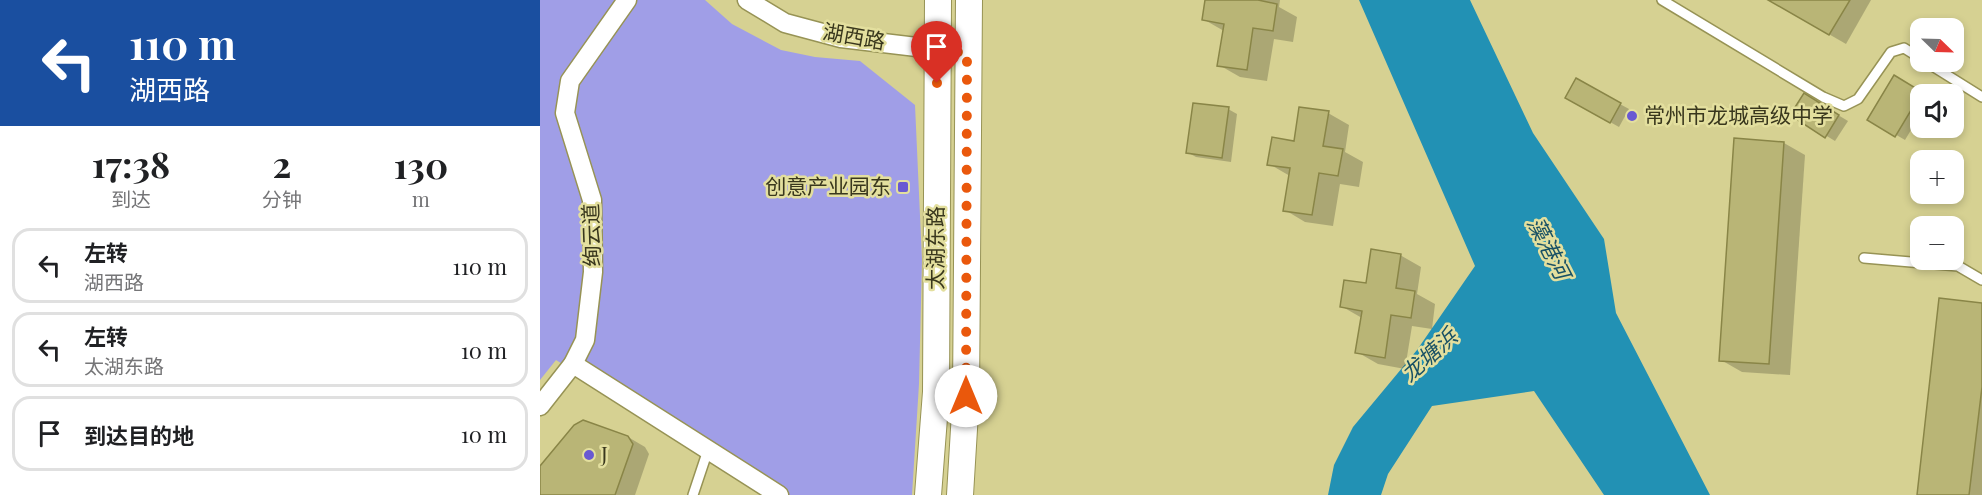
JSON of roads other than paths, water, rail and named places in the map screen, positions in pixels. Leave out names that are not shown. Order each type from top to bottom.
[{"type":"main road","name":"太湖东路","points":[[928,495],[936,392],[938,0]]},
{"type":"main road","name":"太湖东路","points":[[964,494],[969,0]]},
{"type":"street","name":"绚云道","points":[[540,406],[573,364],[585,339],[594,272],[592,200],[565,113],[570,81],[627,0]]},
{"type":"street","name":"湖西路","points":[[747,0],[785,23],[841,38],[967,53]]},
{"type":"street","points":[[573,364],[779,495]]},
{"type":"lane","points":[[1662,0],[1823,97],[1844,106],[1858,99],[1891,52],[1904,48],[1910,52]]},
{"type":"lane","points":[[1942,72],[1982,97]]},
{"type":"lane","points":[[1864,258],[1958,266],[1982,280]]},
{"type":"lane","points":[[693,495],[708,450]]},
{"type":"water","points":[[1359,0],[1470,0],[1533,133],[1604,239],[1616,313],[1710,495],[1604,495],[1534,391],[1432,406],[1388,474],[1381,495],[1328,495],[1334,465],[1353,427],[1417,350],[1475,266]]},
{"type":"place","name":"常州市龙城高级中学","points":[[1632,116]]},
{"type":"place","name":"创意产业园东","points":[[903,187]]},
{"type":"place","name":"J","points":[[589,455]]},
{"type":"water label","name":"藻港河","points":[[1549,248]]},
{"type":"water label","name":"龙塘浜","points":[[1429,355]]}]
